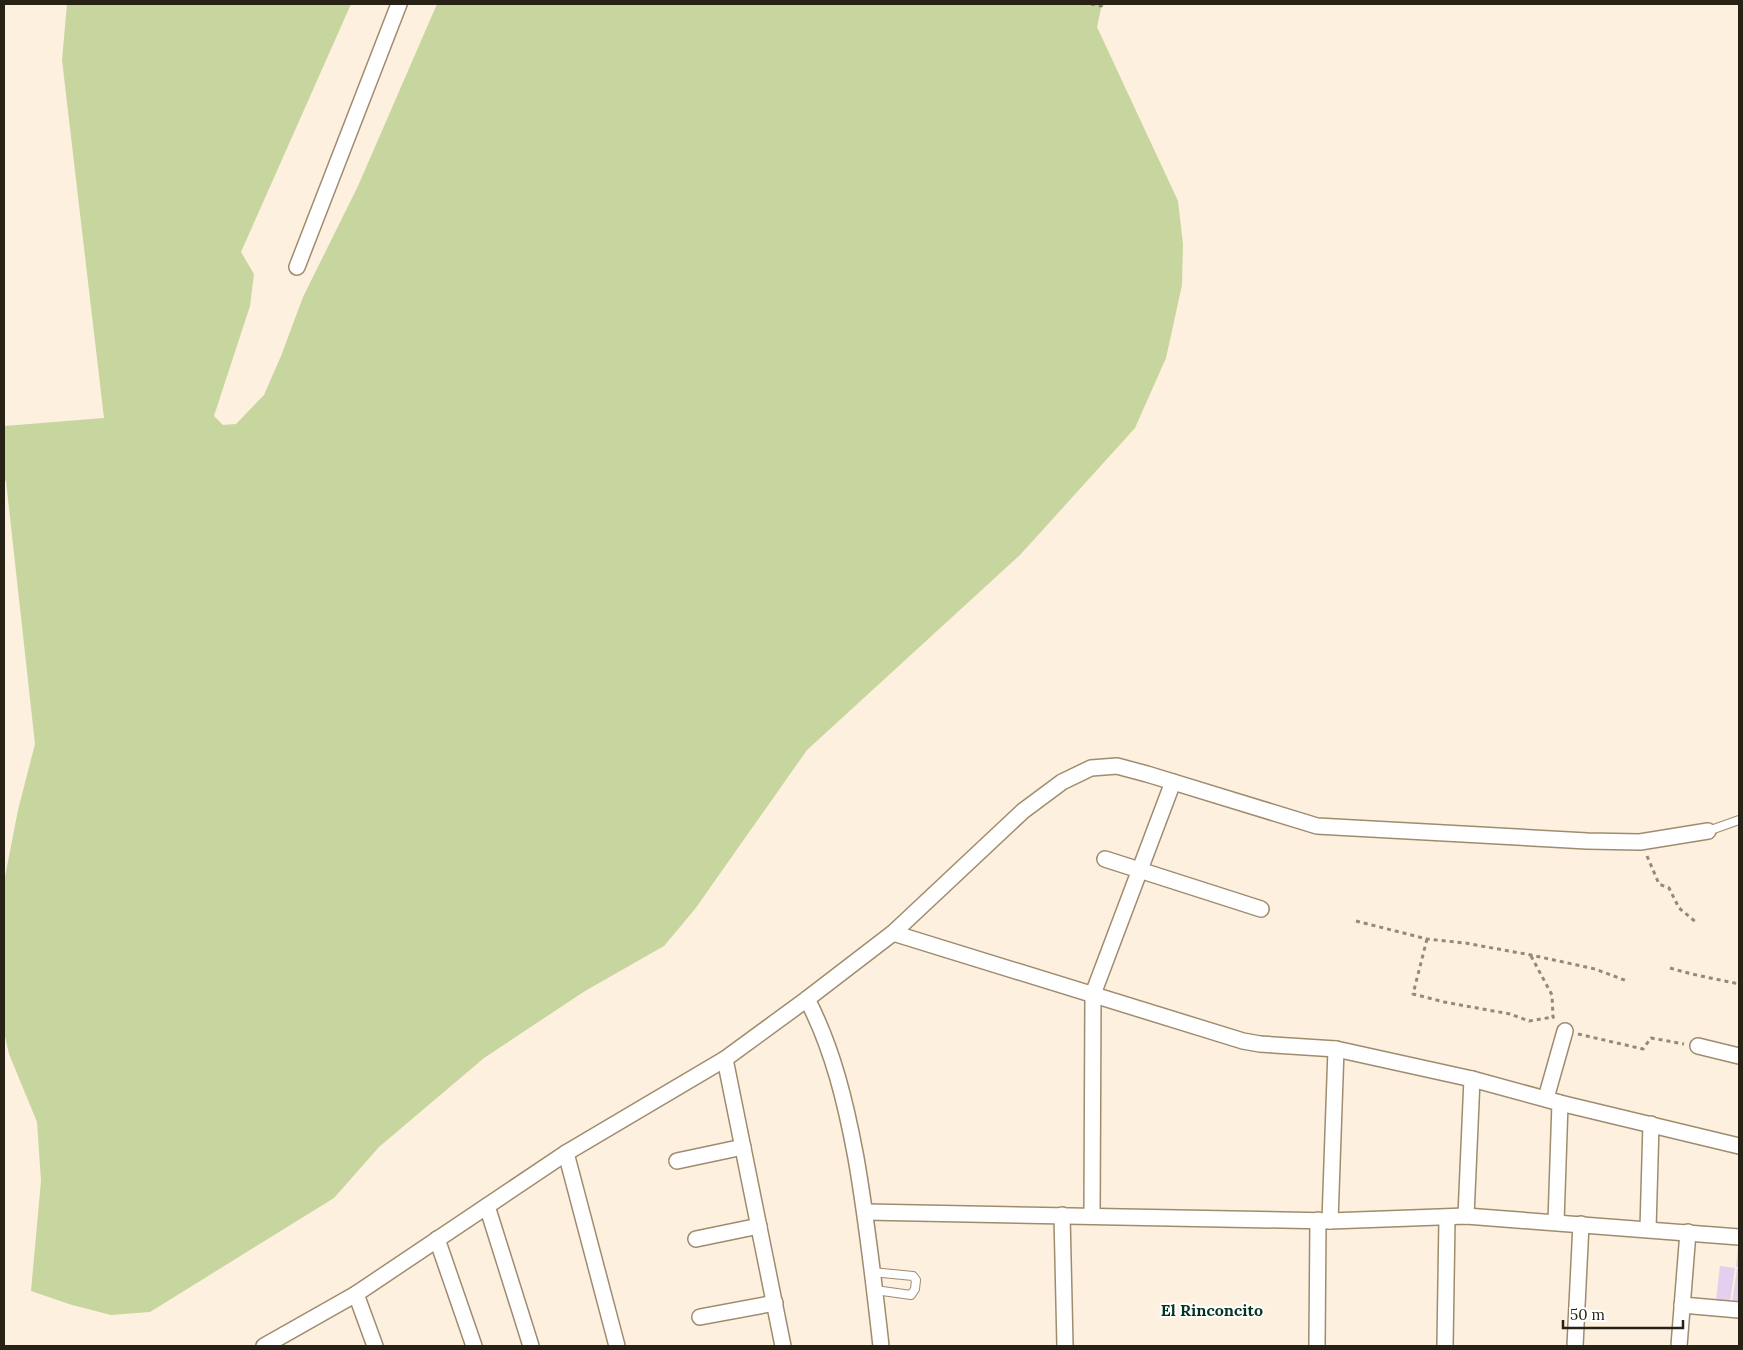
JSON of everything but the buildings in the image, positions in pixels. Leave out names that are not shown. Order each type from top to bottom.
[{"type":"street","points":[[297,267],[399,4]]},
{"type":"street","points":[[264,1346],[356,1294],[566,1152],[725,1058],[807,999],[893,933],[1024,810],[1062,782],[1091,768],[1117,766],[1317,826],[1587,841],[1640,842],[1708,831]]},
{"type":"street","points":[[1092,1215],[1093,994],[1173,782]]},
{"type":"street","points":[[1105,859],[1261,909]]},
{"type":"street","points":[[893,933],[1243,1041],[1260,1044],[1336,1049],[1472,1079],[1560,1103],[1739,1146]]},
{"type":"street","points":[[807,999],[820,1024],[831,1054],[849,1118],[866,1212],[881,1346]]},
{"type":"street","points":[[1546,1098],[1565,1030]]},
{"type":"street","points":[[1698,1046],[1739,1056]]},
{"type":"street","points":[[1317,1346],[1336,1049]]},
{"type":"street","points":[[725,1058],[783,1346]]},
{"type":"street","points":[[1466,1216],[1472,1079]]},
{"type":"street","points":[[1556,1222],[1560,1103]]},
{"type":"street","points":[[1648,1229],[1651,1124]]},
{"type":"street","points":[[677,1161],[743,1147]]},
{"type":"street","points":[[566,1152],[617,1346]]},
{"type":"street","points":[[487,1206],[531,1346]]},
{"type":"street","points":[[866,1212],[1324,1220],[1466,1216],[1739,1237]]},
{"type":"street","points":[[1062,1215],[1065,1346]]},
{"type":"street","points":[[1445,1346],[1447,1218]]},
{"type":"street","points":[[1575,1346],[1582,1224]]},
{"type":"street","points":[[696,1239],[759,1226]]},
{"type":"street","points":[[1679,1346],[1688,1232]]},
{"type":"street","points":[[437,1239],[474,1346]]},
{"type":"street","points":[[356,1294],[376,1346]]},
{"type":"street","points":[[700,1318],[775,1303]]},
{"type":"street","points":[[1682,1305],[1739,1310]]},
{"type":"lane","points":[[1708,831],[1739,820]]},
{"type":"lane","points":[[872,1272],[913,1276],[916,1280],[915,1289],[911,1295],[875,1290]]},
{"type":"path","points":[[1091,4],[1101,6],[1104,4]]},
{"type":"path","points":[[1640,842],[1659,884],[1669,888],[1679,908],[1697,923]]},
{"type":"path","points":[[1356,921],[1427,939],[1531,956],[1595,970],[1627,981]]},
{"type":"path","points":[[1427,939],[1413,994],[1444,1002],[1510,1014],[1529,1021],[1553,1017]]},
{"type":"path","points":[[1531,956],[1552,995],[1553,1017],[1565,1030],[1643,1049],[1651,1038],[1698,1046]]},
{"type":"path","points":[[1670,968],[1696,976],[1739,984]]},
{"type":"green space","points":[[67,4],[351,4],[241,252],[254,274],[250,306],[214,416],[223,425],[236,424],[264,395],[303,297],[358,186],[437,4],[1102,4],[1097,27],[1178,201],[1183,244],[1182,285],[1166,358],[1135,428],[1020,555],[807,750],[695,909],[664,946],[585,991],[484,1058],[379,1147],[334,1198],[150,1312],[111,1315],[72,1305],[31,1291],[41,1181],[37,1122],[9,1054],[4,1032],[4,882],[18,810],[35,744],[6,481],[4,480],[4,426],[104,418],[62,60]]},
{"type":"district","name":"El Rinconcito","points":[[1212,1310]]}]
